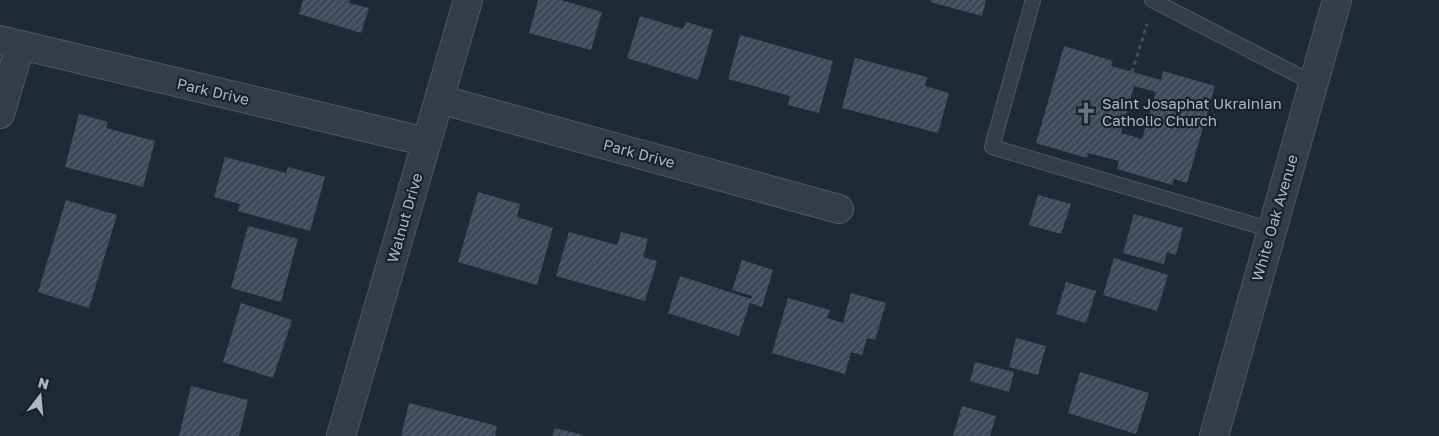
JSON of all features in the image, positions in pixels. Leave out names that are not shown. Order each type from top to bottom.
[{"type":"street","name":"Walnut Drive","points":[[341,436],[468,0]]},
{"type":"street","name":"White Oak Avenue","points":[[1214,436],[1336,0]]},
{"type":"street","name":"Park Drive","points":[[10,43],[427,142]]},
{"type":"street","points":[[0,114],[10,43]]},
{"type":"street","name":"Park Drive","points":[[439,99],[839,209]]},
{"type":"lane","points":[[1033,0],[992,147],[1272,230]]},
{"type":"lane","points":[[1152,0],[1313,82]]},
{"type":"path","points":[[1132,72],[1147,24]]},
{"type":"building","points":[[303,0],[350,0],[349,3],[369,8],[361,33],[299,14]]},
{"type":"building","points":[[538,0],[561,0],[602,12],[591,50],[529,33]]},
{"type":"building","points":[[931,0],[986,0],[982,16],[930,2]]},
{"type":"building","points":[[640,16],[683,29],[686,22],[713,30],[698,80],[627,58]]},
{"type":"building","points":[[740,35],[833,61],[819,113],[788,105],[790,96],[728,79]]},
{"type":"building","name":"Saint Josaphat Ukrainian Catholic Church","points":[[1064,46],[1113,61],[1111,66],[1161,80],[1163,71],[1215,86],[1187,183],[1174,179],[1172,185],[1117,169],[1119,161],[1088,153],[1087,158],[1036,143]],"holes":[[[1134,86],[1156,92],[1142,139],[1121,133]]]},
{"type":"building","points":[[855,58],[927,77],[925,86],[949,93],[938,133],[842,108]]},
{"type":"building","points":[[79,114],[108,122],[106,128],[155,141],[143,187],[65,167]]},
{"type":"building","points":[[225,157],[286,173],[288,167],[325,177],[310,231],[238,211],[240,204],[214,197]]},
{"type":"building","points":[[478,192],[520,204],[517,217],[553,228],[537,285],[458,262]]},
{"type":"building","points":[[1038,195],[1071,204],[1061,234],[1029,225]]},
{"type":"building","points":[[66,200],[117,215],[89,308],[38,292]]},
{"type":"building","points":[[1134,214],[1183,228],[1176,255],[1167,252],[1164,264],[1123,253]]},
{"type":"building","points":[[248,226],[298,239],[281,302],[231,288]]},
{"type":"building","points":[[569,232],[617,245],[621,232],[648,239],[643,257],[657,261],[645,301],[556,276]]},
{"type":"building","points":[[1114,258],[1168,275],[1157,311],[1103,295]]},
{"type":"building","points":[[742,260],[773,270],[762,307],[750,303],[752,296],[732,290]]},
{"type":"building","points":[[680,276],[751,299],[739,336],[668,313]]},
{"type":"building","points":[[1066,282],[1096,291],[1086,323],[1056,314]]},
{"type":"building","points":[[851,293],[886,303],[875,340],[867,338],[862,355],[851,352],[845,374],[772,353],[788,298],[830,310],[827,318],[843,323]]},
{"type":"building","points":[[241,303],[292,320],[273,378],[223,362]]},
{"type":"building","points":[[1016,338],[1046,346],[1038,375],[1009,367]]},
{"type":"building","points":[[975,362],[1014,372],[1009,392],[970,381]]},
{"type":"building","points":[[1080,372],[1149,393],[1136,434],[1068,413]]},
{"type":"building","points":[[191,386],[248,400],[239,436],[179,436]]},
{"type":"building","points":[[409,403],[497,426],[495,436],[401,436]]},
{"type":"building","points":[[962,406],[996,416],[990,436],[953,436]]},
{"type":"building","points":[[555,428],[583,435],[583,436],[552,436]]},
{"type":"place","name":"Saint Josaphat Ukrainian Catholic Church","points":[[1086,113]]}]
